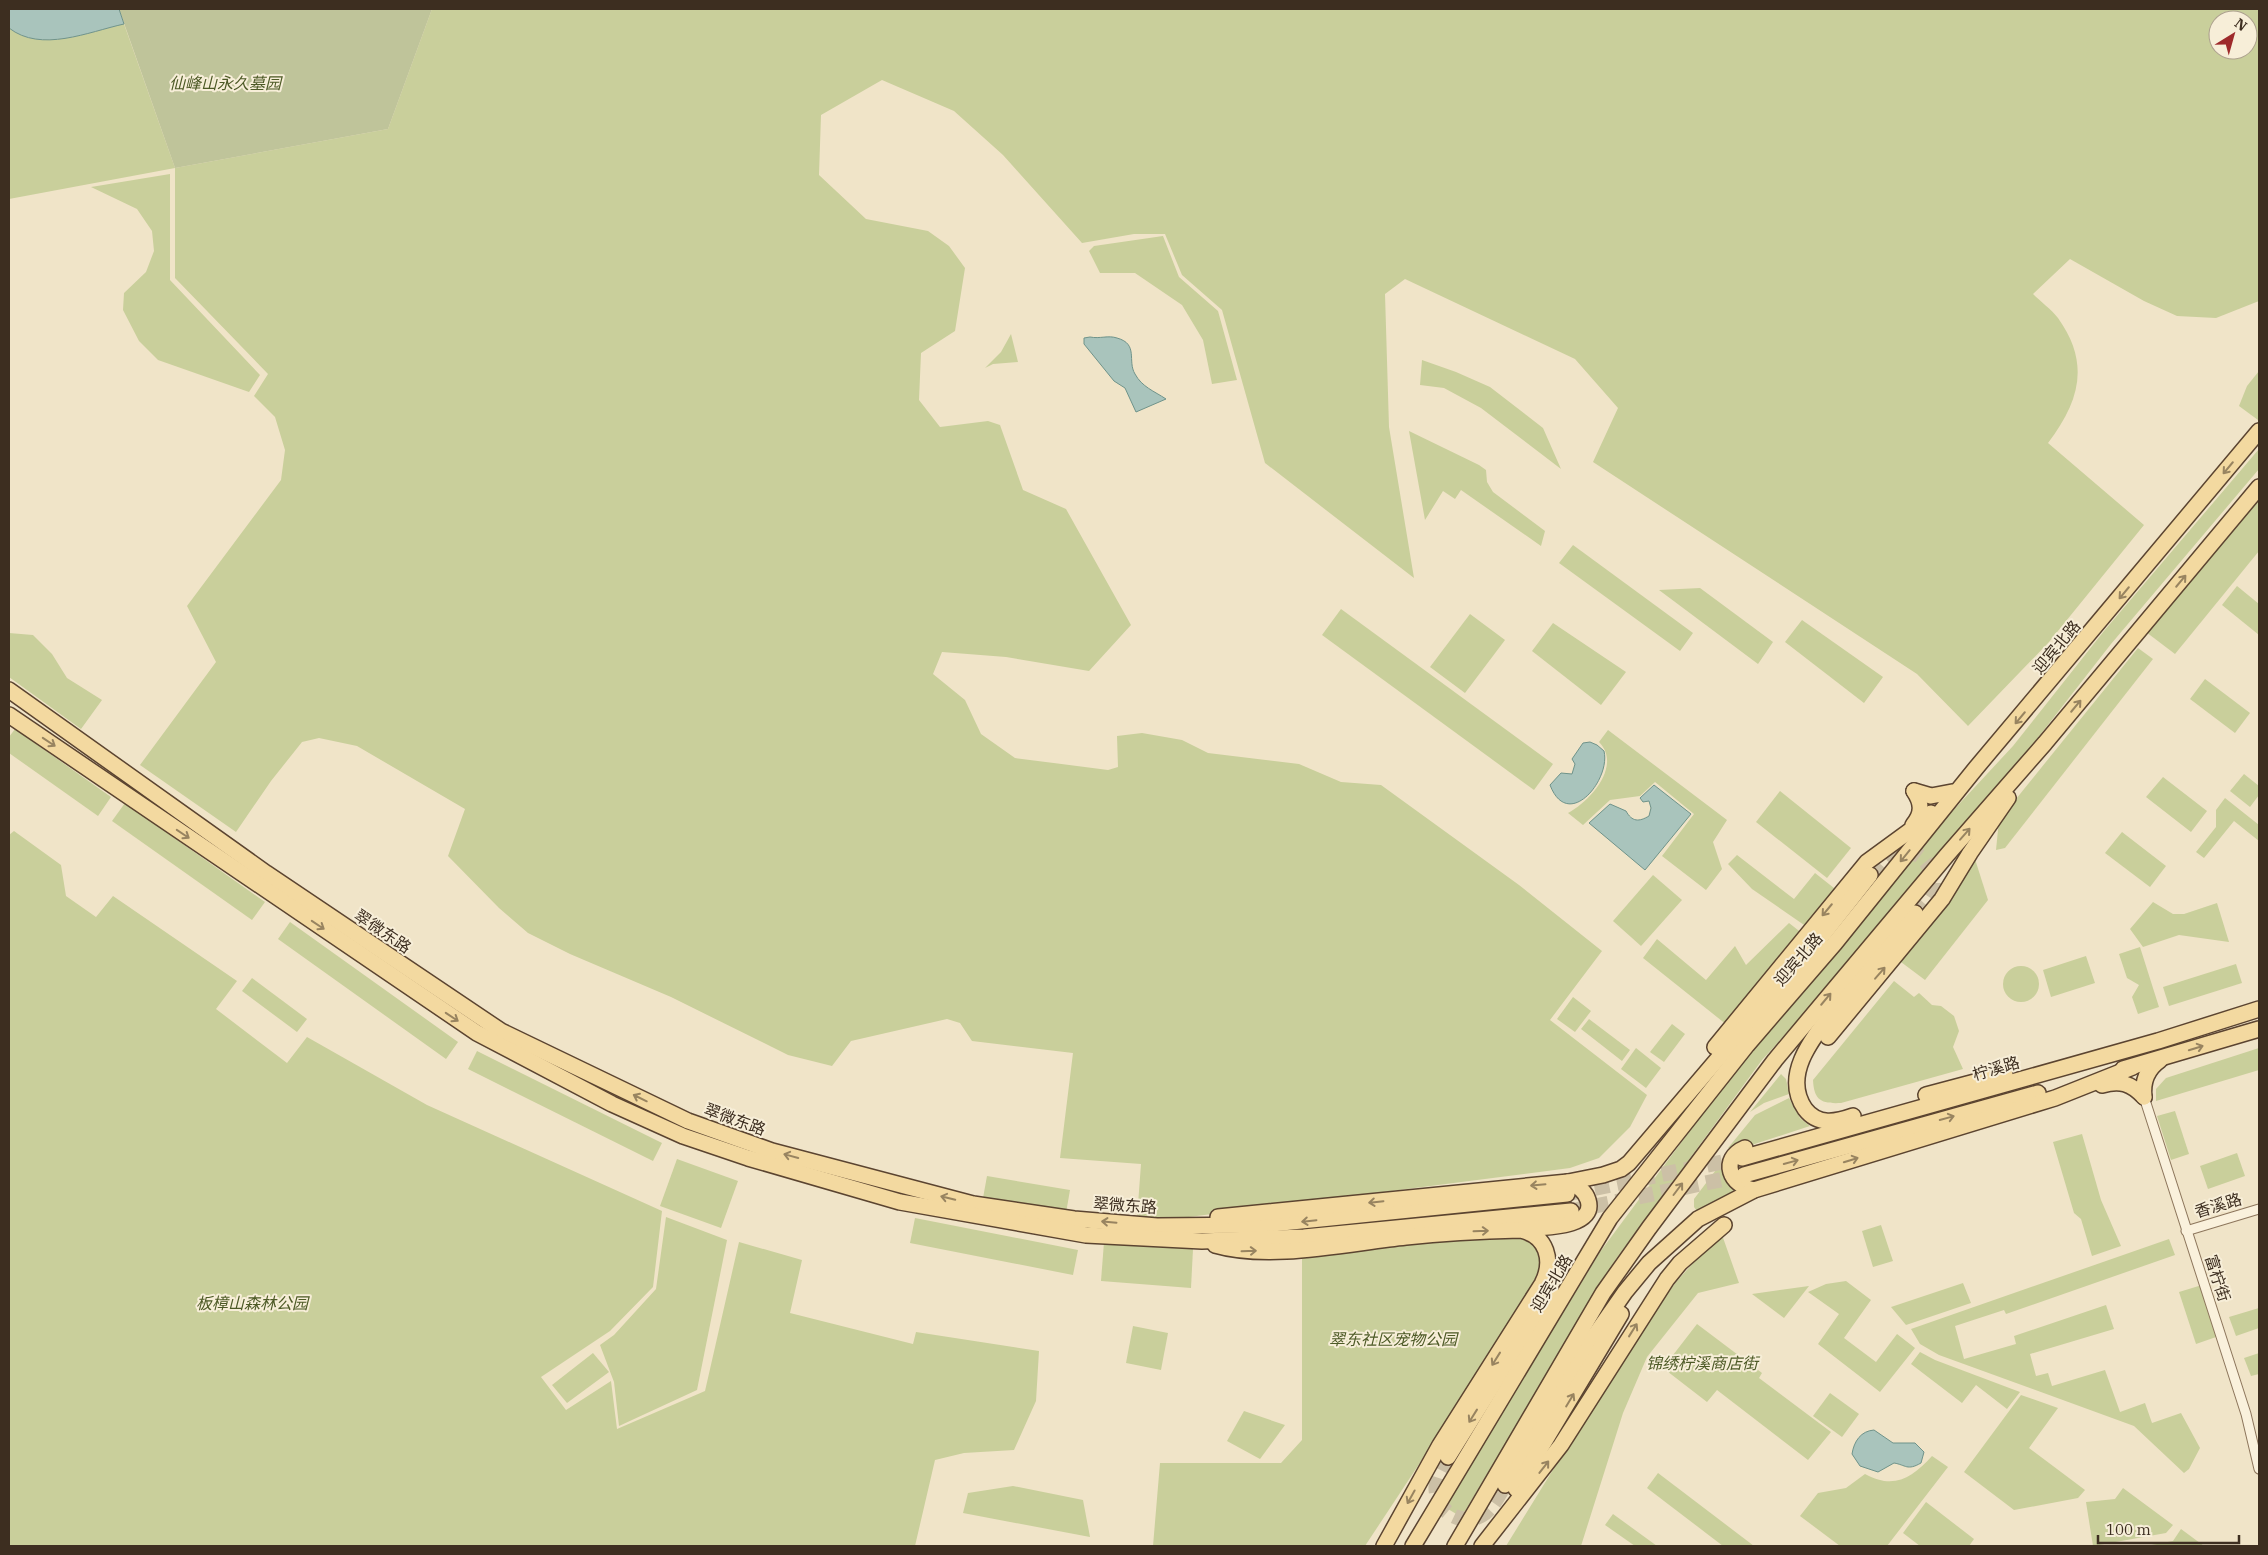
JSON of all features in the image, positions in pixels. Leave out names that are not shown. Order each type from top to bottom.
[{"type":"main road","name":"迎宾北路","points":[[1413,1546],[1610,1218],[1747,1045],[1835,943],[1976,768],[2259,431]]},
{"type":"main road","points":[[1455,1546],[1603,1293],[1762,1077],[1947,854],[2045,743],[2259,487]]},
{"type":"main road","name":"翠微东路","points":[[9,690],[266,873],[501,1031],[688,1121],[772,1151],[973,1204],[1087,1227],[1157,1226],[1228,1216],[1567,1188],[1621,1169],[1629,1163],[1722,1055]]},
{"type":"main road","name":"翠微东路","points":[[9,715],[477,1033],[612,1104],[683,1136],[748,1158],[900,1202],[1202,1241],[1304,1237],[1571,1211]]},
{"type":"main road","points":[[1796,1080],[1866,989],[1942,899],[1970,853],[2045,743]]},
{"type":"main road","points":[[1603,1175],[1626,1155],[1644,1134],[1867,862],[1919,824],[1976,768]]},
{"type":"main road","points":[[1904,835],[1917,820],[1920,812],[1919,799],[1914,791],[1931,796],[1952,792]]},
{"type":"main road","points":[[1448,1457],[1518,1345],[1589,1241],[1610,1218],[1722,1055],[1870,875]]},
{"type":"main road","points":[[1762,1077],[1802,1043],[1845,996],[1915,913]]},
{"type":"main road","points":[[1840,1120],[1823,1122],[1810,1115],[1798,1097],[1796,1080],[1799,1063],[1803,1056],[1845,996]]},
{"type":"main road","name":"柠溪路","points":[[1742,1158],[2158,1041],[2259,1009]]},
{"type":"main road","points":[[1744,1175],[2133,1067],[2259,1029]]},
{"type":"main road","points":[[1754,1190],[1738,1184],[1732,1175],[1731,1161],[1736,1152],[1980,1080],[2158,1041]]},
{"type":"main road","points":[[2144,1097],[2145,1077],[2154,1064],[2163,1058]]},
{"type":"main road","points":[[1590,1342],[1625,1292],[1649,1264],[1672,1241],[1710,1212],[1754,1190],[2105,1082],[2133,1067]]},
{"type":"main road","points":[[2076,1083],[2105,1082],[2126,1084],[2144,1097]]},
{"type":"main road","points":[[1202,1241],[1236,1251],[1298,1249],[1408,1236],[1520,1230],[1570,1224],[1583,1218],[1589,1208],[1587,1197],[1578,1187],[1567,1188]]},
{"type":"main road","points":[[1482,1546],[1561,1446],[1667,1279],[1680,1263],[1724,1225]]},
{"type":"main road","points":[[1505,1485],[1590,1342],[1649,1228]]},
{"type":"main road","points":[[1518,1345],[1553,1279],[1554,1259],[1552,1252],[1533,1234],[1520,1230]]},
{"type":"main road","points":[[1482,1546],[1625,1307],[1672,1241]]},
{"type":"main road","points":[[1384,1546],[1440,1445],[1542,1284],[1547,1273],[1548,1262],[1544,1244]]},
{"type":"main road","points":[[1402,1546],[1422,1521],[1477,1442]]},
{"type":"main road","points":[[1464,1546],[1475,1512]]},
{"type":"street","name":"富柠街","points":[[2144,1097],[2246,1414],[2259,1469]]},
{"type":"street","name":"香溪路","points":[[2186,1231],[2259,1209]]},
{"type":"green space","name":"仙峰山永久墓园","points":[[119,9],[432,9],[388,129],[175,168]]},
{"type":"green space","points":[[432,9],[2259,9],[2259,301],[2216,318],[2177,316],[2144,301],[2070,259],[2033,294],[2058,318],[2075,351],[2078,367],[2073,398],[2059,428],[2048,443],[2144,525],[2049,642],[1968,726],[1917,674],[1593,462],[1618,408],[1575,359],[1405,279],[1385,294],[1389,427],[1414,578],[1265,463],[1222,310],[1182,275],[1165,234],[1134,234],[1082,243],[1003,155],[954,111],[882,80],[821,115],[819,175],[866,219],[928,231],[949,246],[965,268],[955,331],[921,353],[919,400],[940,427],[988,421],[1000,425],[1023,490],[1066,509],[1131,625],[1089,671],[1006,657],[942,652],[933,674],[965,700],[981,734],[1015,758],[1108,770],[1118,767],[1117,736],[1142,733],[1182,740],[1208,753],[1299,764],[1341,782],[1381,785],[1519,885],[1602,951],[1550,1020],[1647,1095],[1630,1127],[1599,1158],[1570,1168],[1158,1221],[1137,1218],[1141,1164],[1060,1158],[1073,1053],[972,1041],[960,1023],[947,1019],[851,1041],[832,1066],[788,1055],[671,997],[570,954],[528,933],[499,908],[448,856],[465,809],[357,746],[319,738],[302,742],[271,781],[236,832],[140,765],[216,662],[187,606],[281,480],[285,450],[275,417],[254,396],[268,374],[175,278],[175,168],[388,129]]},
{"type":"green space","points":[[124,24],[175,168],[9,199],[9,28],[35,39],[50,40]]},
{"type":"green space","points":[[170,174],[170,280],[260,375],[249,392],[158,360],[139,341],[123,310],[124,293],[146,272],[154,251],[152,231],[137,209],[91,187]]},
{"type":"green space","points":[[1163,236],[1179,277],[1218,311],[1237,380],[1212,384],[1203,340],[1182,305],[1135,273],[1100,273],[1089,251],[1094,246]]},
{"type":"green space","points":[[1011,334],[1018,362],[993,364],[985,368],[1001,352]]},
{"type":"green space","points":[[1422,360],[1490,387],[1543,428],[1561,469],[1481,408],[1444,388],[1420,385]]},
{"type":"green space","points":[[2259,371],[2258,420],[2239,406],[2247,386]]},
{"type":"green space","points":[[1409,431],[1486,470],[1487,482],[1493,492],[1545,531],[1541,546],[1461,490],[1455,499],[1443,491],[1425,520]]},
{"type":"green space","points":[[2259,449],[2259,469],[2111,644],[2022,758],[1849,964],[1762,1060],[1616,1259],[1465,1511],[1458,1515],[1448,1509],[1448,1500],[1600,1252],[1752,1047],[1935,830],[2013,746],[2104,631]]},
{"type":"green space","points":[[2259,498],[2259,551],[2175,654],[2146,632]]},
{"type":"green space","points":[[1573,545],[1693,633],[1680,651],[1559,563]]},
{"type":"green space","points":[[2237,586],[2259,604],[2259,635],[2222,605]]},
{"type":"green space","points":[[1700,588],[1773,642],[1758,664],[1659,590]]},
{"type":"green space","points":[[1341,609],[1553,764],[1534,790],[1322,635]]},
{"type":"green space","points":[[1470,614],[1505,640],[1465,693],[1430,667]]},
{"type":"green space","points":[[1802,620],[1883,677],[1864,703],[1785,642]]},
{"type":"green space","points":[[1553,623],[1626,672],[1601,705],[1532,651]]},
{"type":"green space","points":[[9,633],[33,635],[52,654],[67,678],[102,700],[81,729],[9,677]]},
{"type":"green space","points":[[2138,648],[2153,659],[2005,848],[1996,850],[1999,820]]},
{"type":"green space","points":[[2205,679],[2250,713],[2235,733],[2190,699]]},
{"type":"green space","points":[[15,729],[111,797],[98,816],[9,753],[9,737]]},
{"type":"green space","points":[[1608,730],[1727,820],[1713,842],[1722,869],[1706,890],[1662,856],[1694,814],[1655,782],[1640,796],[1610,800],[1583,825],[1568,813],[1586,800],[1601,782],[1607,761],[1605,751],[1599,742]]},
{"type":"green space","points":[[2244,774],[2259,786],[2259,795],[2250,807],[2230,791]]},
{"type":"green space","points":[[2163,777],[2207,811],[2191,832],[2146,797]]},
{"type":"green space","points":[[1780,791],[1851,848],[1827,878],[1756,822]]},
{"type":"green space","points":[[2225,798],[2259,825],[2259,841],[2234,821],[2204,858],[2196,852],[2216,827],[2216,810]]},
{"type":"green space","points":[[125,803],[265,902],[252,920],[112,821]]},
{"type":"green space","name":"板樟山森林公园","points":[[14,831],[61,865],[66,896],[96,917],[113,896],[237,981],[216,1009],[287,1063],[307,1037],[427,1105],[662,1211],[653,1287],[610,1331],[541,1377],[566,1410],[611,1381],[617,1429],[705,1391],[739,1242],[802,1260],[790,1313],[913,1344],[916,1332],[1039,1351],[1036,1401],[1014,1450],[964,1453],[935,1460],[915,1546],[9,1546],[9,835]]},
{"type":"green space","points":[[2122,832],[2166,866],[2150,887],[2105,853]]},
{"type":"green space","points":[[1737,855],[1794,899],[1815,873],[1839,892],[1807,927],[1752,889],[1728,864]]},
{"type":"green space","points":[[1974,856],[1988,900],[1925,980],[1897,959]]},
{"type":"green space","points":[[1653,875],[1682,900],[1641,946],[1613,921]]},
{"type":"green space","points":[[2153,902],[2173,914],[2184,914],[2217,903],[2229,942],[2179,935],[2143,947],[2130,929]]},
{"type":"green space","points":[[290,922],[458,1042],[446,1059],[278,939]]},
{"type":"green space","points":[[1789,923],[1803,934],[1727,1025],[1643,958],[1657,939],[1706,980],[1735,946],[1746,965]]},
{"type":"green space","points":[[2140,947],[2159,1007],[2138,1014],[2132,997],[2139,985],[2127,978],[2119,954]]},
{"type":"green space","points":[[2086,956],[2095,983],[2051,997],[2043,970]]},
{"type":"green space","points":[[2236,964],[2242,983],[2169,1006],[2163,987]]},
{"type":"green space","points":[[2021,966],[2028,967],[2034,971],[2038,977],[2038,991],[2034,997],[2028,1001],[2021,1002],[2014,1001],[2008,997],[2004,991],[2003,984],[2004,977],[2008,971],[2014,967]]},
{"type":"green space","points":[[252,978],[307,1019],[297,1032],[242,991]]},
{"type":"green space","points":[[1894,981],[1914,997],[1919,993],[1932,1005],[1941,1006],[1954,1016],[1959,1031],[1953,1047],[1963,1069],[1841,1103],[1828,1103],[1820,1099],[1815,1092],[1813,1080]]},
{"type":"green space","points":[[1573,997],[1591,1011],[1575,1032],[1557,1019]]},
{"type":"green space","points":[[1589,1019],[1630,1050],[1622,1061],[1581,1029]]},
{"type":"green space","points":[[1672,1024],[1685,1034],[1664,1062],[1650,1052]]},
{"type":"green space","points":[[1636,1048],[1661,1068],[1646,1088],[1621,1069]]},
{"type":"green space","points":[[2259,1048],[2259,1070],[2156,1101],[2156,1089],[2166,1078]]},
{"type":"green space","points":[[477,1051],[662,1143],[653,1161],[468,1069]]},
{"type":"green space","points":[[1781,1074],[1786,1079],[1789,1094],[1764,1103],[1750,1112]]},
{"type":"green space","points":[[1789,1098],[1800,1118],[1810,1126],[1733,1151],[1728,1148],[1755,1115]]},
{"type":"green space","points":[[2175,1111],[2189,1154],[2171,1160],[2157,1116]]},
{"type":"green space","points":[[2082,1134],[2101,1200],[2121,1246],[2092,1256],[2081,1219],[2074,1213],[2053,1142]]},
{"type":"green space","points":[[2237,1153],[2245,1176],[2208,1189],[2200,1166]]},
{"type":"green space","points":[[1725,1158],[1724,1175],[1734,1192],[1699,1214],[1694,1207],[1694,1199]]},
{"type":"green space","points":[[677,1159],[738,1181],[721,1228],[660,1206]]},
{"type":"green space","points":[[987,1176],[1070,1190],[1066,1213],[983,1198]]},
{"type":"green space","points":[[666,1217],[727,1240],[697,1390],[619,1426],[614,1382],[600,1345],[614,1335],[656,1289]]},
{"type":"green space","points":[[915,1218],[1078,1250],[1073,1275],[910,1243]]},
{"type":"green space","points":[[1881,1225],[1893,1261],[1873,1267],[1862,1231]]},
{"type":"green space","points":[[1721,1232],[1739,1283],[1698,1293],[1647,1357],[1623,1413],[1581,1546],[1506,1546],[1641,1327],[1677,1281]]},
{"type":"green space","name":"翠东社区宠物公园","points":[[1500,1233],[1529,1238],[1540,1258],[1537,1280],[1470,1387],[1365,1546],[1153,1546],[1160,1463],[1281,1463],[1302,1440],[1302,1255],[1378,1249]]},
{"type":"green space","points":[[2169,1239],[2175,1255],[2006,1314],[2004,1310],[1955,1326],[1964,1359],[2016,1344],[2014,1336],[2106,1305],[2114,1329],[2030,1354],[2036,1376],[2048,1373],[2052,1386],[2105,1370],[2120,1412],[2145,1403],[2152,1423],[2181,1413],[2200,1448],[2189,1469],[2184,1473],[2134,1426],[1939,1355],[1920,1344],[1911,1329]]},
{"type":"green space","points":[[1104,1242],[1193,1249],[1191,1288],[1101,1281]]},
{"type":"green space","points":[[1846,1281],[1871,1300],[1844,1338],[1876,1362],[1897,1334],[1915,1348],[1880,1392],[1818,1344],[1839,1314],[1808,1292],[1826,1284]]},
{"type":"green space","points":[[1963,1283],[1971,1303],[1906,1325],[1891,1307]]},
{"type":"green space","points":[[2202,1285],[2219,1336],[2196,1344],[2179,1292]]},
{"type":"green space","points":[[1809,1286],[1784,1318],[1752,1294]]},
{"type":"green space","points":[[2259,1308],[2259,1328],[2236,1336],[2229,1317]]},
{"type":"green space","name":"锦绣柠溪商店街","points":[[1697,1324],[1762,1373],[1759,1378],[1831,1432],[1808,1460],[1717,1390],[1707,1402],[1663,1368]]},
{"type":"green space","points":[[1133,1326],[1168,1333],[1161,1370],[1126,1363]]},
{"type":"green space","points":[[1920,1352],[1935,1360],[2020,1392],[2007,1409],[1976,1385],[1962,1403],[1911,1364]]},
{"type":"green space","points":[[593,1353],[609,1372],[567,1403],[552,1385]]},
{"type":"green space","points":[[2259,1353],[2259,1374],[2251,1376],[2244,1358]]},
{"type":"green space","points":[[1830,1393],[1859,1414],[1842,1437],[1813,1416]]},
{"type":"green space","points":[[2021,1395],[2058,1408],[2029,1448],[2085,1490],[2078,1498],[2014,1510],[1964,1472]]},
{"type":"green space","points":[[1244,1411],[1285,1425],[1260,1459],[1227,1441]]},
{"type":"green space","points":[[1932,1456],[1948,1467],[1887,1546],[1840,1546],[1800,1516],[1818,1493],[1846,1488],[1865,1474],[1885,1481],[1902,1479],[1910,1476]]},
{"type":"green space","points":[[1658,1473],[1754,1546],[1723,1546],[1647,1488]]},
{"type":"green space","points":[[1013,1486],[1083,1500],[1090,1537],[963,1513],[968,1493]]},
{"type":"green space","points":[[2123,1488],[2173,1525],[2166,1533],[2093,1546],[2086,1502],[2115,1499]]},
{"type":"green space","points":[[1926,1502],[1974,1539],[1969,1546],[1920,1546],[1903,1533]]},
{"type":"green space","points":[[1613,1514],[1657,1546],[1635,1546],[1605,1525]]},
{"type":"green space","points":[[2181,1529],[2204,1546],[2146,1546],[2173,1541]]},
{"type":"water","points":[[9,9],[119,9],[124,24],[65,38],[35,39],[9,28]]},
{"type":"water","points":[[1114,337],[1128,344],[1135,374],[1141,382],[1166,399],[1136,412],[1125,388],[1114,381],[1084,344],[1084,338]]},
{"type":"water","points":[[1590,742],[1604,751],[1601,775],[1595,787],[1586,796],[1577,803],[1567,804],[1558,798],[1550,785],[1561,773],[1572,774],[1575,764],[1572,759],[1583,743]]},
{"type":"water","points":[[1654,785],[1691,814],[1645,870],[1589,823],[1610,804],[1626,811],[1636,820],[1649,816],[1651,808],[1649,801],[1643,802],[1640,798]]},
{"type":"water","points":[[1874,1430],[1893,1443],[1915,1443],[1924,1452],[1921,1463],[1907,1467],[1894,1463],[1878,1472],[1860,1466],[1852,1454],[1854,1445],[1865,1432]]},
{"type":"tunnel","points":[[1870,875],[1881,861],[1891,853],[1912,852],[1925,861],[1930,868],[1934,884],[1929,898],[1915,913]]},
{"type":"tunnel","points":[[1572,1193],[1742,1158]]},
{"type":"tunnel","points":[[1571,1211],[1744,1175]]},
{"type":"tunnel","points":[[1448,1457],[1438,1476],[1436,1489],[1441,1505],[1453,1516],[1469,1519],[1485,1513],[1494,1503],[1505,1485]]}]
